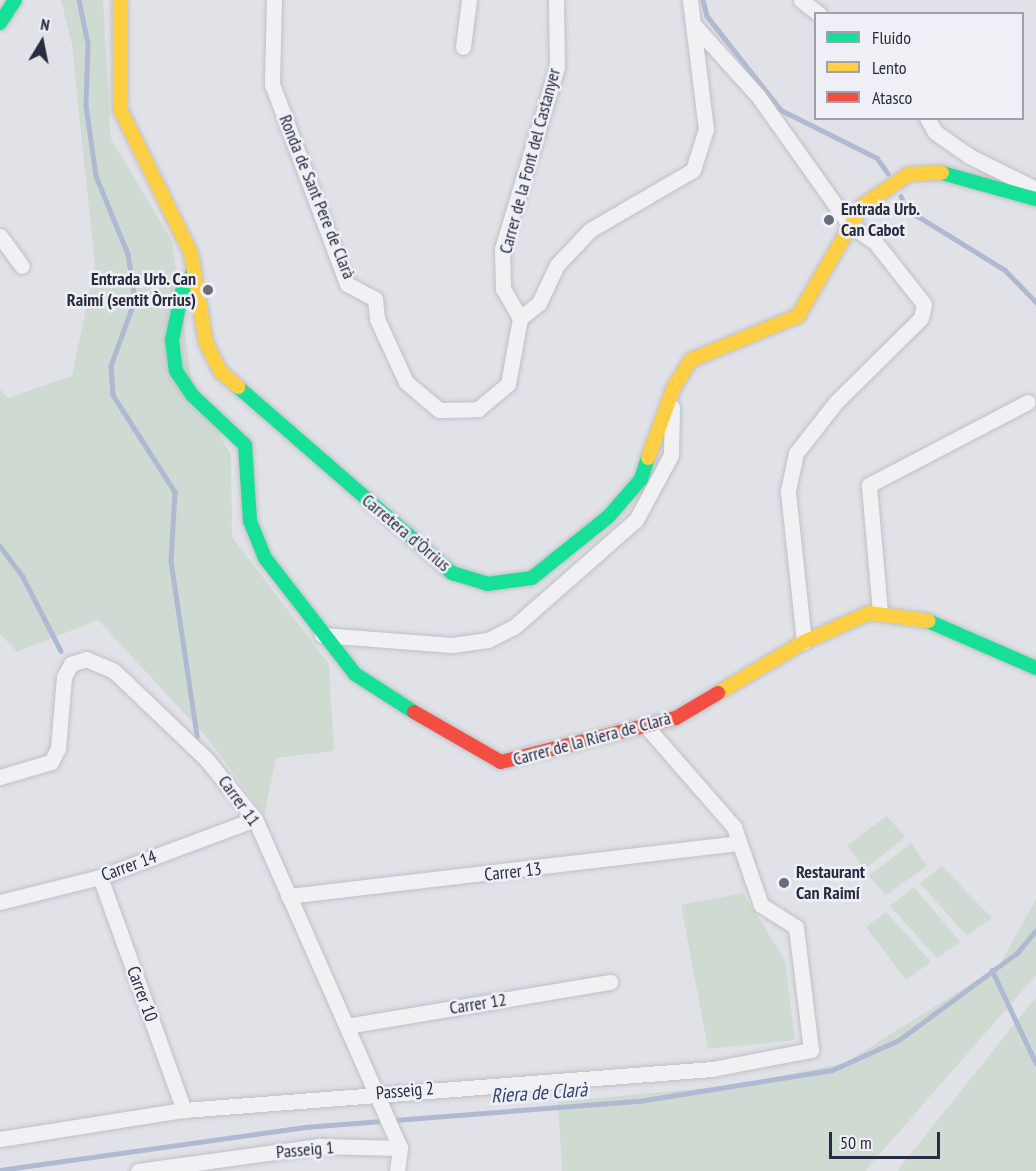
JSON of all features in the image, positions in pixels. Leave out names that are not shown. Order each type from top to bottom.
[{"type":"street","points":[[0,23],[15,0]]},
{"type":"street","name":"Carretera d'Òrrius","points":[[120,0],[120,109],[139,156],[183,232],[194,271],[206,343],[232,385],[452,573],[468,580],[506,585],[532,578],[609,516],[641,479],[672,392],[691,360],[704,351],[768,333],[798,316],[849,224],[881,190],[929,171],[955,172],[1009,195],[1036,200]]},
{"type":"street","name":"Ronda de Sant Pere de Clarà","points":[[274,0],[272,84],[347,284],[375,299],[377,319],[406,382],[439,410],[478,409],[508,384],[520,318]]},
{"type":"street","points":[[463,46],[469,0]]},
{"type":"street","name":"Carrer de la Font del Castanyer","points":[[520,318],[503,289],[502,249],[557,67],[556,0]]},
{"type":"street","points":[[520,318],[539,303],[557,265],[590,230],[693,170],[706,129],[690,0]]},
{"type":"street","points":[[801,0],[816,12]]},
{"type":"street","points":[[694,25],[758,96],[849,224],[875,242],[924,304],[921,318],[836,402],[796,453],[788,492],[803,593],[804,642]]},
{"type":"street","points":[[928,120],[935,132],[969,156],[1036,189]]},
{"type":"street","points":[[0,236],[22,266]]},
{"type":"street","name":"Carrer de la Riera de Clarà","points":[[194,271],[182,292],[172,340],[176,371],[193,396],[245,445],[254,538],[320,635],[355,674],[501,762],[676,718],[834,625],[880,612]]},
{"type":"street","points":[[320,635],[452,645],[488,640],[514,627],[636,520],[671,455],[672,392]]},
{"type":"street","points":[[1028,402],[869,485],[880,612],[933,622],[1036,668]]},
{"type":"street","name":"Carrer 11","points":[[0,777],[51,762],[58,748],[64,677],[71,664],[86,659],[114,671],[154,708],[207,760],[255,819],[400,1148]]},
{"type":"street","points":[[645,725],[734,827],[736,843]]},
{"type":"street","name":"Carrer 14","points":[[0,902],[100,877],[255,819]]},
{"type":"street","name":"Carrer 13","points":[[288,896],[736,843]]},
{"type":"street","name":"Passeig 2","points":[[0,1139],[184,1110],[375,1093],[712,1069],[811,1050],[796,927],[761,905],[736,843]]},
{"type":"street","name":"Carrer 10","points":[[100,877],[184,1110]]},
{"type":"street","name":"Carrer 12","points":[[346,1026],[610,982]]},
{"type":"street","name":"Passeig 1","points":[[138,1171],[319,1146],[400,1148]]},
{"type":"street","points":[[397,1171],[400,1148]]},
{"type":"shaded area","points":[[61,0],[103,0],[111,139],[172,241],[193,390],[231,455],[232,537],[329,664],[334,751],[276,758],[264,814],[208,739],[98,620],[17,652],[0,634],[0,389],[8,398],[72,376],[95,266],[72,45]]},
{"type":"shaded area","points":[[887,816],[905,837],[864,870],[847,845]]},
{"type":"shaded area","points":[[911,843],[927,866],[886,895],[869,876]]},
{"type":"shaded area","points":[[942,866],[992,918],[967,936],[920,883]]},
{"type":"shaded area","points":[[914,887],[960,942],[937,958],[890,906]]},
{"type":"shaded area","points":[[743,893],[785,960],[795,1040],[708,1049],[681,905]]},
{"type":"shaded area","points":[[1036,899],[1036,975],[865,1171],[562,1171],[558,1102],[736,1085],[845,1063],[999,966]]},
{"type":"shaded area","points":[[886,912],[931,962],[906,980],[866,927]]},
{"type":"shaded area","points":[[1036,997],[1036,1171],[897,1171]]},
{"type":"waterway","points":[[79,0],[88,44],[86,105],[96,176],[128,254],[135,300],[111,366],[113,395],[175,492],[171,561],[197,736]]},
{"type":"waterway","points":[[703,0],[707,16],[781,110],[877,158],[888,173]]},
{"type":"waterway","points":[[901,196],[906,209],[1005,270],[1036,302]]},
{"type":"waterway","points":[[0,546],[23,577],[61,651]]},
{"type":"waterway","name":"Riera de Clarà","points":[[0,1170],[305,1127],[639,1101],[832,1070],[899,1040],[1017,953],[1036,930]]},
{"type":"waterway","points":[[992,970],[1036,1063]]},
{"type":"traffic: fast","points":[[0,23],[15,0]]},
{"type":"traffic: fast","points":[[942,173],[1036,199]]},
{"type":"traffic: fast","points":[[194,271],[182,292],[172,340],[176,371],[193,396],[245,445],[250,521],[265,558],[355,674],[414,712]]},
{"type":"traffic: fast","points":[[238,387],[452,573],[487,584],[532,578],[609,516],[641,479],[648,458]]},
{"type":"traffic: fast","points":[[928,621],[1036,668]]},
{"type":"traffic: slow","points":[[120,0],[120,109],[191,253],[206,343],[221,372],[238,387]]},
{"type":"traffic: slow","points":[[648,458],[674,387],[691,360],[798,316],[862,206],[909,174],[942,173]]},
{"type":"traffic: slow","points":[[718,693],[804,642],[869,613],[928,621]]},
{"type":"traffic: jam","points":[[414,712],[501,762],[676,718],[718,693]]},
{"type":"place","name":"Entrada Urb. Can Cabot","points":[[829,220]]},
{"type":"place","name":"Entrada Urb. Can Raimí (sentit Òrrius)","points":[[208,290]]},
{"type":"place","name":"Restaurant Can Raimí","points":[[784,883]]}]
